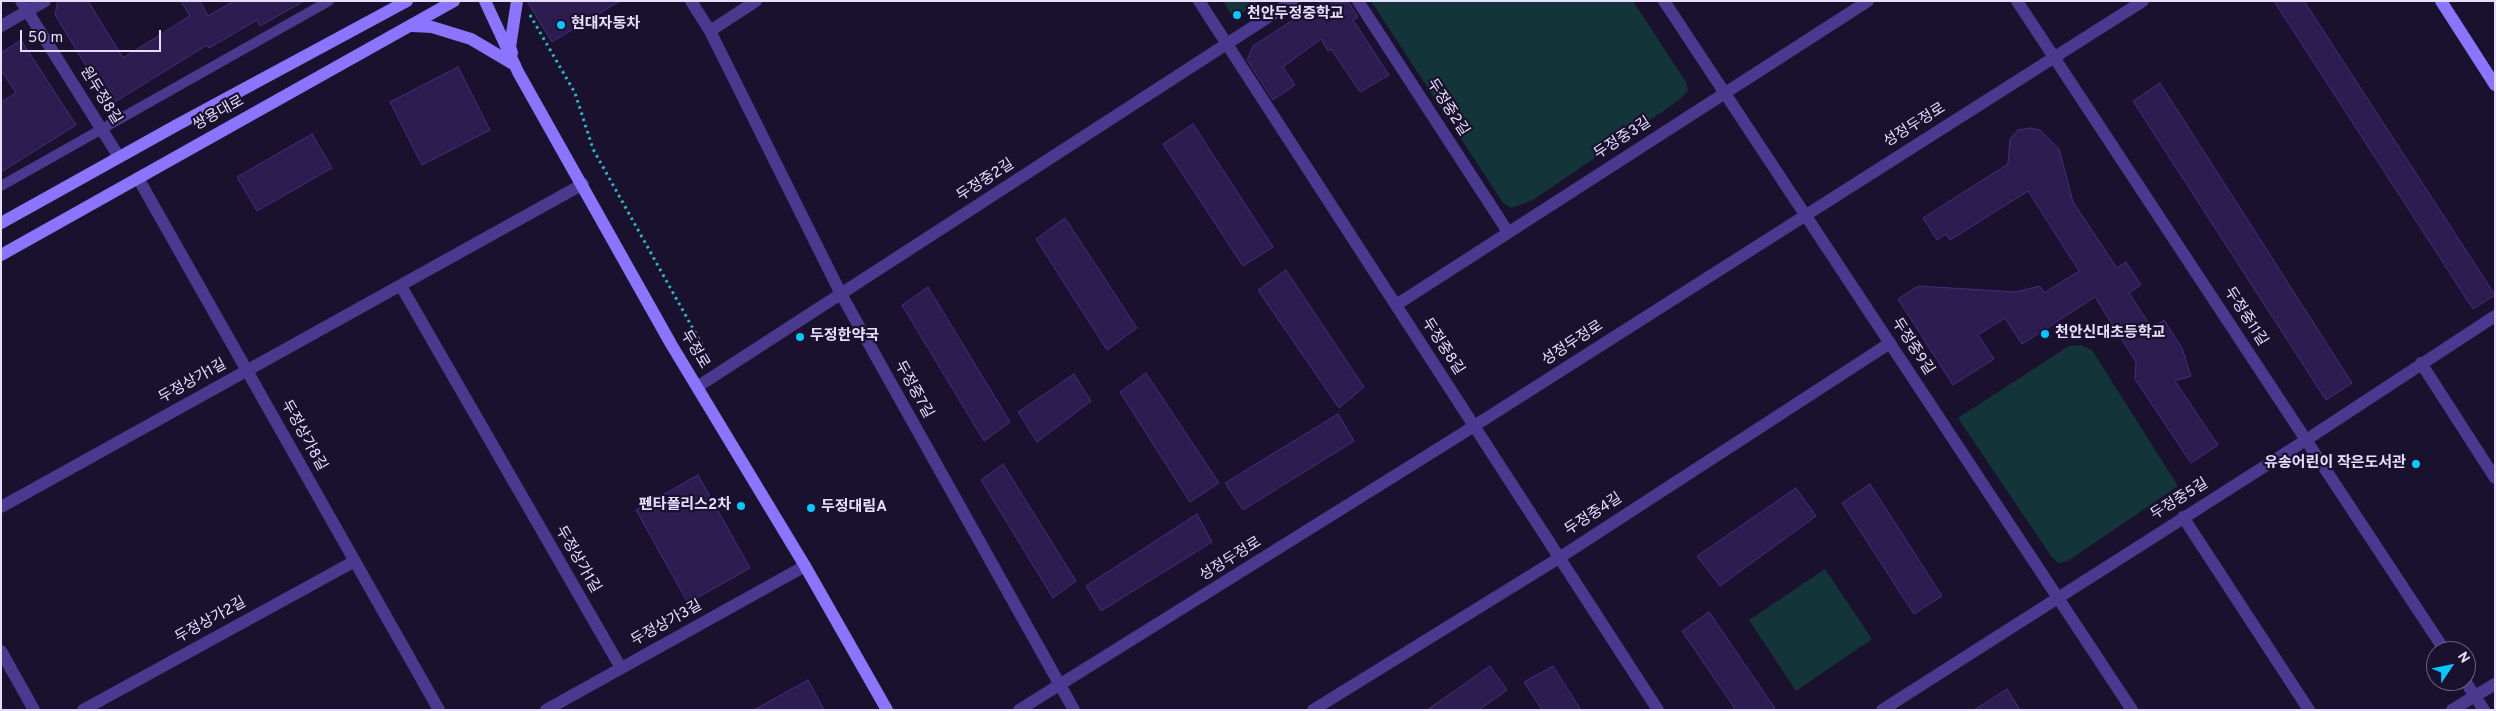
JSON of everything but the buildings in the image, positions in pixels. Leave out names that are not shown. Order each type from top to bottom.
[{"type":"street","points":[[1,26],[24,6],[45,1]]},
{"type":"street","name":"쌍용대로","points":[[1,256],[454,1]]},
{"type":"street","name":"두정로","points":[[485,1],[515,65],[697,388],[805,566],[887,710]]},
{"type":"street","points":[[515,65],[510,47],[517,1]]},
{"type":"street","name":"두정중7길","points":[[691,1],[710,31],[842,294],[1074,710]]},
{"type":"street","points":[[710,31],[756,1]]},
{"type":"street","name":"두정중8길","points":[[1199,1],[1658,710]]},
{"type":"street","name":"두정중2길","points":[[697,388],[1293,1]]},
{"type":"street","name":"두정중2길","points":[[1358,1],[1508,232]]},
{"type":"street","name":"두정중9길","points":[[1664,1],[2132,710]]},
{"type":"street","name":"두정중11길","points":[[2017,1],[2438,641]]},
{"type":"street","name":"성정두정로","points":[[1018,710],[1060,686],[1474,426],[1805,214],[2055,59],[2143,1]]},
{"type":"street","points":[[2441,1],[2495,85]]},
{"type":"street","name":"쌍용대로","points":[[1,223],[118,157],[402,3]]},
{"type":"street","name":"두정중3길","points":[[1396,305],[1725,93],[1860,3]]},
{"type":"street","name":"원두정8길","points":[[24,6],[118,157]]},
{"type":"street","points":[[412,26],[432,27],[471,39],[515,65]]},
{"type":"street","name":"두정상가8길","points":[[138,178],[439,710]]},
{"type":"street","name":"두정상가1길","points":[[1,507],[582,184]]},
{"type":"street","name":"두정상가1길","points":[[401,286],[620,668]]},
{"type":"street","name":"두정중5길","points":[[1882,710],[2306,440],[2495,316]]},
{"type":"street","name":"두정중4길","points":[[1313,710],[1559,558],[1890,343]]},
{"type":"street","points":[[2422,363],[2495,478]]},
{"type":"street","points":[[2183,517],[2309,710]]},
{"type":"street","name":"두정상가2길","points":[[83,710],[355,561]]},
{"type":"street","name":"두정상가3길","points":[[546,710],[805,566]]},
{"type":"street","points":[[1,651],[34,710]]},
{"type":"street","points":[[2452,710],[2495,684]]},
{"type":"street","points":[[2472,691],[2484,710]]},
{"type":"lane","points":[[1,186],[329,1]]},
{"type":"path","points":[[527,10],[575,93],[593,149],[718,374]]},
{"type":"green space","points":[[1223,1],[1259,1],[1234,19]]},
{"type":"green space","points":[[1371,1],[1633,1],[1686,82],[1688,91],[1678,101],[1533,200],[1511,208],[1503,203]]},
{"type":"green space","points":[[2081,345],[2092,350],[2178,486],[2068,561],[2058,563],[2051,556],[1958,418],[2069,346]]},
{"type":"green space","points":[[1825,569],[1872,639],[1796,691],[1749,620]]},
{"type":"place","name":"천안두정중학교","points":[[1237,15]]},
{"type":"place","name":"현대자동차","points":[[561,25]]},
{"type":"place","name":"천안신대초등학교","points":[[2045,334]]},
{"type":"place","name":"두정한약국","points":[[800,337]]},
{"type":"place","name":"유송어린이 작은도서관","points":[[2416,464]]},
{"type":"place","name":"펜타폴리스2차","points":[[741,506]]},
{"type":"place","name":"두정대림A","points":[[811,508]]}]
